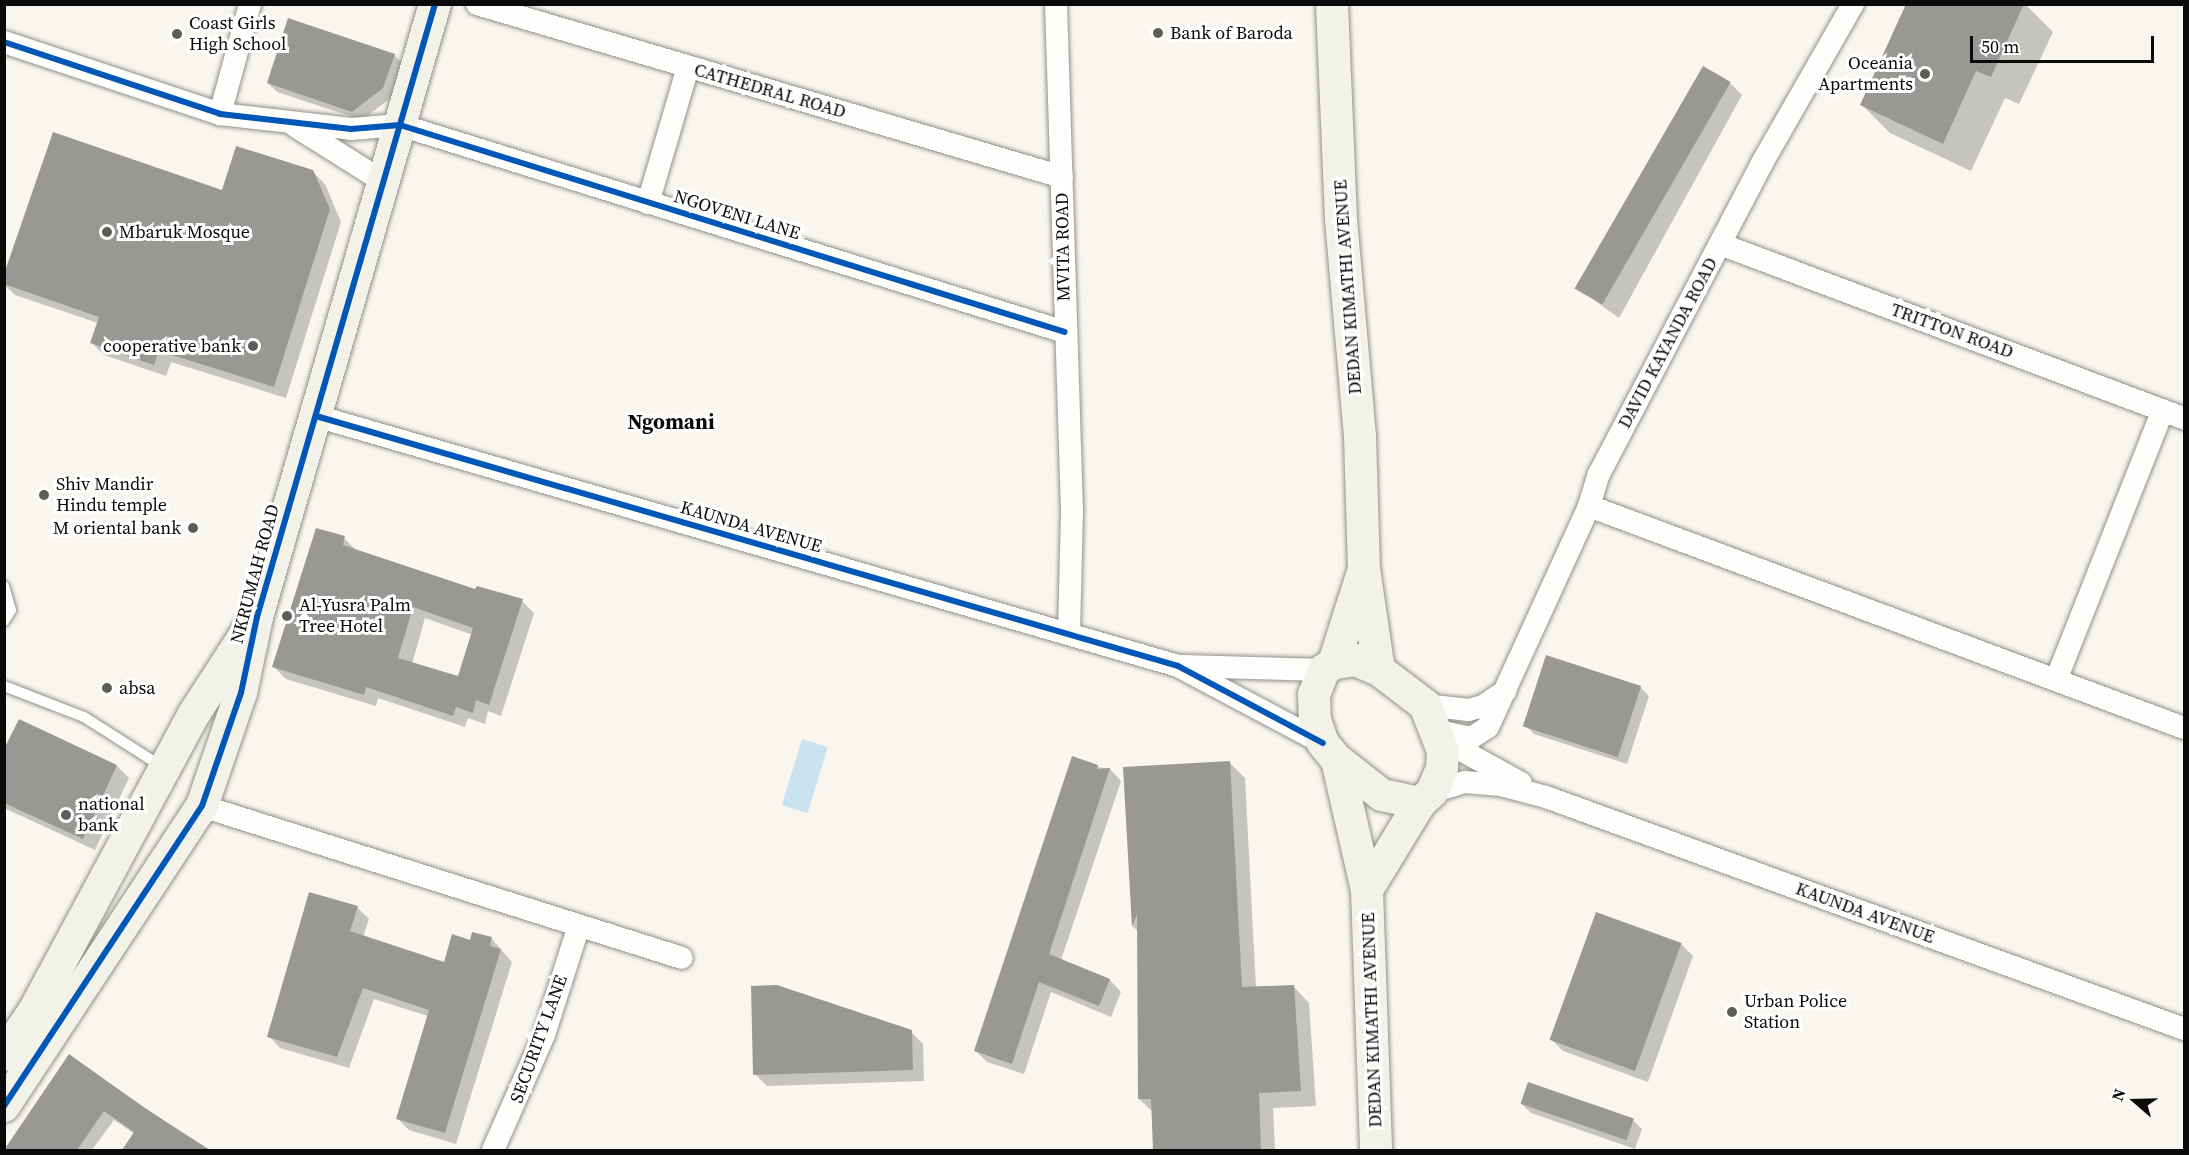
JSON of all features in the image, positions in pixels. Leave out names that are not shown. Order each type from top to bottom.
[{"type":"street","points":[[219,114],[250,4]]},
{"type":"street","name":"NKRUMAH ROAD","points":[[4,1106],[202,806],[241,693],[257,617],[435,4]]},
{"type":"street","name":"CATHEDRAL ROAD","points":[[477,4],[1062,177]]},
{"type":"street","name":"MVITA ROAD","points":[[1056,4],[1072,511],[1069,634]]},
{"type":"street","name":"DEDAN KIMATHI AVENUE","points":[[1332,4],[1341,219],[1360,436],[1364,569],[1379,670]]},
{"type":"street","name":"DAVID KAYANDA ROAD","points":[[1435,725],[1483,706],[1505,691],[1589,506],[1599,474],[1720,244],[1853,4]]},
{"type":"street","points":[[4,42],[219,114],[294,125],[351,129],[400,125]]},
{"type":"street","points":[[648,203],[688,67]]},
{"type":"street","points":[[294,125],[384,182]]},
{"type":"street","name":"NGOVENI LANE","points":[[400,125],[1065,332]]},
{"type":"street","name":"TRITTON ROAD","points":[[1720,244],[2174,414]]},
{"type":"street","points":[[2056,680],[2174,414]]},
{"type":"street","name":"KAUNDA AVENUE","points":[[316,416],[1178,666]]},
{"type":"street","points":[[1589,506],[2184,728]]},
{"type":"street","name":"DEDAN KIMATHI AVENUE","points":[[1329,667],[1364,569]]},
{"type":"street","name":"NKRUMAH ROAD","points":[[4,1054],[34,1011],[164,768],[257,617]]},
{"type":"street","points":[[1178,666],[1329,667],[1356,660],[1379,670],[1435,725],[1546,797]]},
{"type":"street","points":[[1178,666],[1330,752],[1382,795],[1426,797],[1465,782],[1501,785],[1546,797]]},
{"type":"street","points":[[1329,667],[1314,695],[1315,720],[1330,752]]},
{"type":"street","points":[[1367,890],[1442,769],[1435,725]]},
{"type":"street","name":"DEDAN KIMATHI AVENUE","points":[[1330,752],[1367,890],[1376,1150]]},
{"type":"street","name":"KAUNDA AVENUE","points":[[1546,797],[2184,1029]]},
{"type":"street","points":[[202,806],[682,958]]},
{"type":"street","points":[[131,829],[172,852]]},
{"type":"street","name":"SECURITY LANE","points":[[493,1150],[544,1035],[579,925]]},
{"type":"lane","points":[[4,586],[11,610],[4,621]]},
{"type":"lane","points":[[4,686],[84,717],[164,768]]},
{"type":"water","points":[[802,739],[828,747],[808,813],[782,805]]},
{"type":"building","name":"Oceania Apartments","points":[[1906,4],[2024,4],[1991,77],[1976,71],[1943,144],[1860,105]]},
{"type":"building","points":[[288,18],[395,54],[383,88],[352,112],[267,83]]},
{"type":"building","points":[[1703,66],[1731,82],[1602,305],[1574,289]]},
{"type":"building","points":[[53,132],[222,190],[236,146],[313,170],[330,209],[274,387],[159,351],[154,365],[90,343],[99,317],[4,284],[4,274]]},
{"type":"building","points":[[316,528],[345,536],[343,545],[475,589],[477,586],[523,599],[489,705],[476,700],[473,713],[456,707],[453,716],[366,687],[364,695],[272,667]],"holes":[[[413,607],[473,628],[458,676],[398,658]]]},
{"type":"building","points":[[1546,655],[1641,686],[1618,757],[1523,726]]},
{"type":"building","points":[[19,719],[117,765],[83,839],[4,803],[4,749]]},
{"type":"building","points":[[1072,756],[1098,765],[1097,769],[1110,768],[1049,954],[1110,979],[1099,1006],[1039,982],[1012,1064],[974,1051]]},
{"type":"building","points":[[1230,761],[1242,987],[1294,985],[1301,1091],[1259,1093],[1261,1150],[1153,1150],[1151,1099],[1138,1099],[1137,914],[1132,927],[1123,767]]},
{"type":"building","points":[[309,892],[358,906],[350,931],[444,962],[452,934],[470,940],[472,932],[492,937],[490,946],[501,949],[445,1133],[396,1119],[429,1010],[363,988],[337,1057],[267,1037]]},
{"type":"building","points":[[1596,912],[1682,943],[1635,1071],[1549,1040]]},
{"type":"building","points":[[777,985],[912,1030],[913,1070],[753,1075],[751,986]]},
{"type":"building","points":[[69,1054],[143,1107],[210,1150],[122,1150],[134,1132],[104,1111],[77,1150],[4,1150]]},
{"type":"building","points":[[1528,1082],[1634,1118],[1626,1140],[1521,1104]]},
{"type":"cycle path","points":[[4,1106],[202,806],[241,693],[257,617],[435,4]]},
{"type":"cycle path","points":[[4,42],[220,114],[351,129],[400,125],[1065,332]]},
{"type":"cycle path","points":[[316,416],[1178,666],[1323,743]]},
{"type":"place","name":"Bank of Baroda","points":[[1158,33]]},
{"type":"place","name":"Coast Girls High School","points":[[177,34]]},
{"type":"place","name":"Oceania Apartments","points":[[1925,74]]},
{"type":"place","name":"Mbaruk Mosque","points":[[107,232]]},
{"type":"place","name":"cooperative bank","points":[[253,346]]},
{"type":"place","name":"Shiv Mandir Hindu temple","points":[[44,495]]},
{"type":"place","name":"M oriental bank","points":[[193,528]]},
{"type":"place","name":"Al-Yusra Palm Tree Hotel","points":[[287,616]]},
{"type":"place","name":"absa","points":[[107,688]]},
{"type":"place","name":"national bank","points":[[66,815]]},
{"type":"place","name":"Urban Police Station","points":[[1732,1012]]},
{"type":"district","name":"Ngomani","points":[[671,422]]}]
